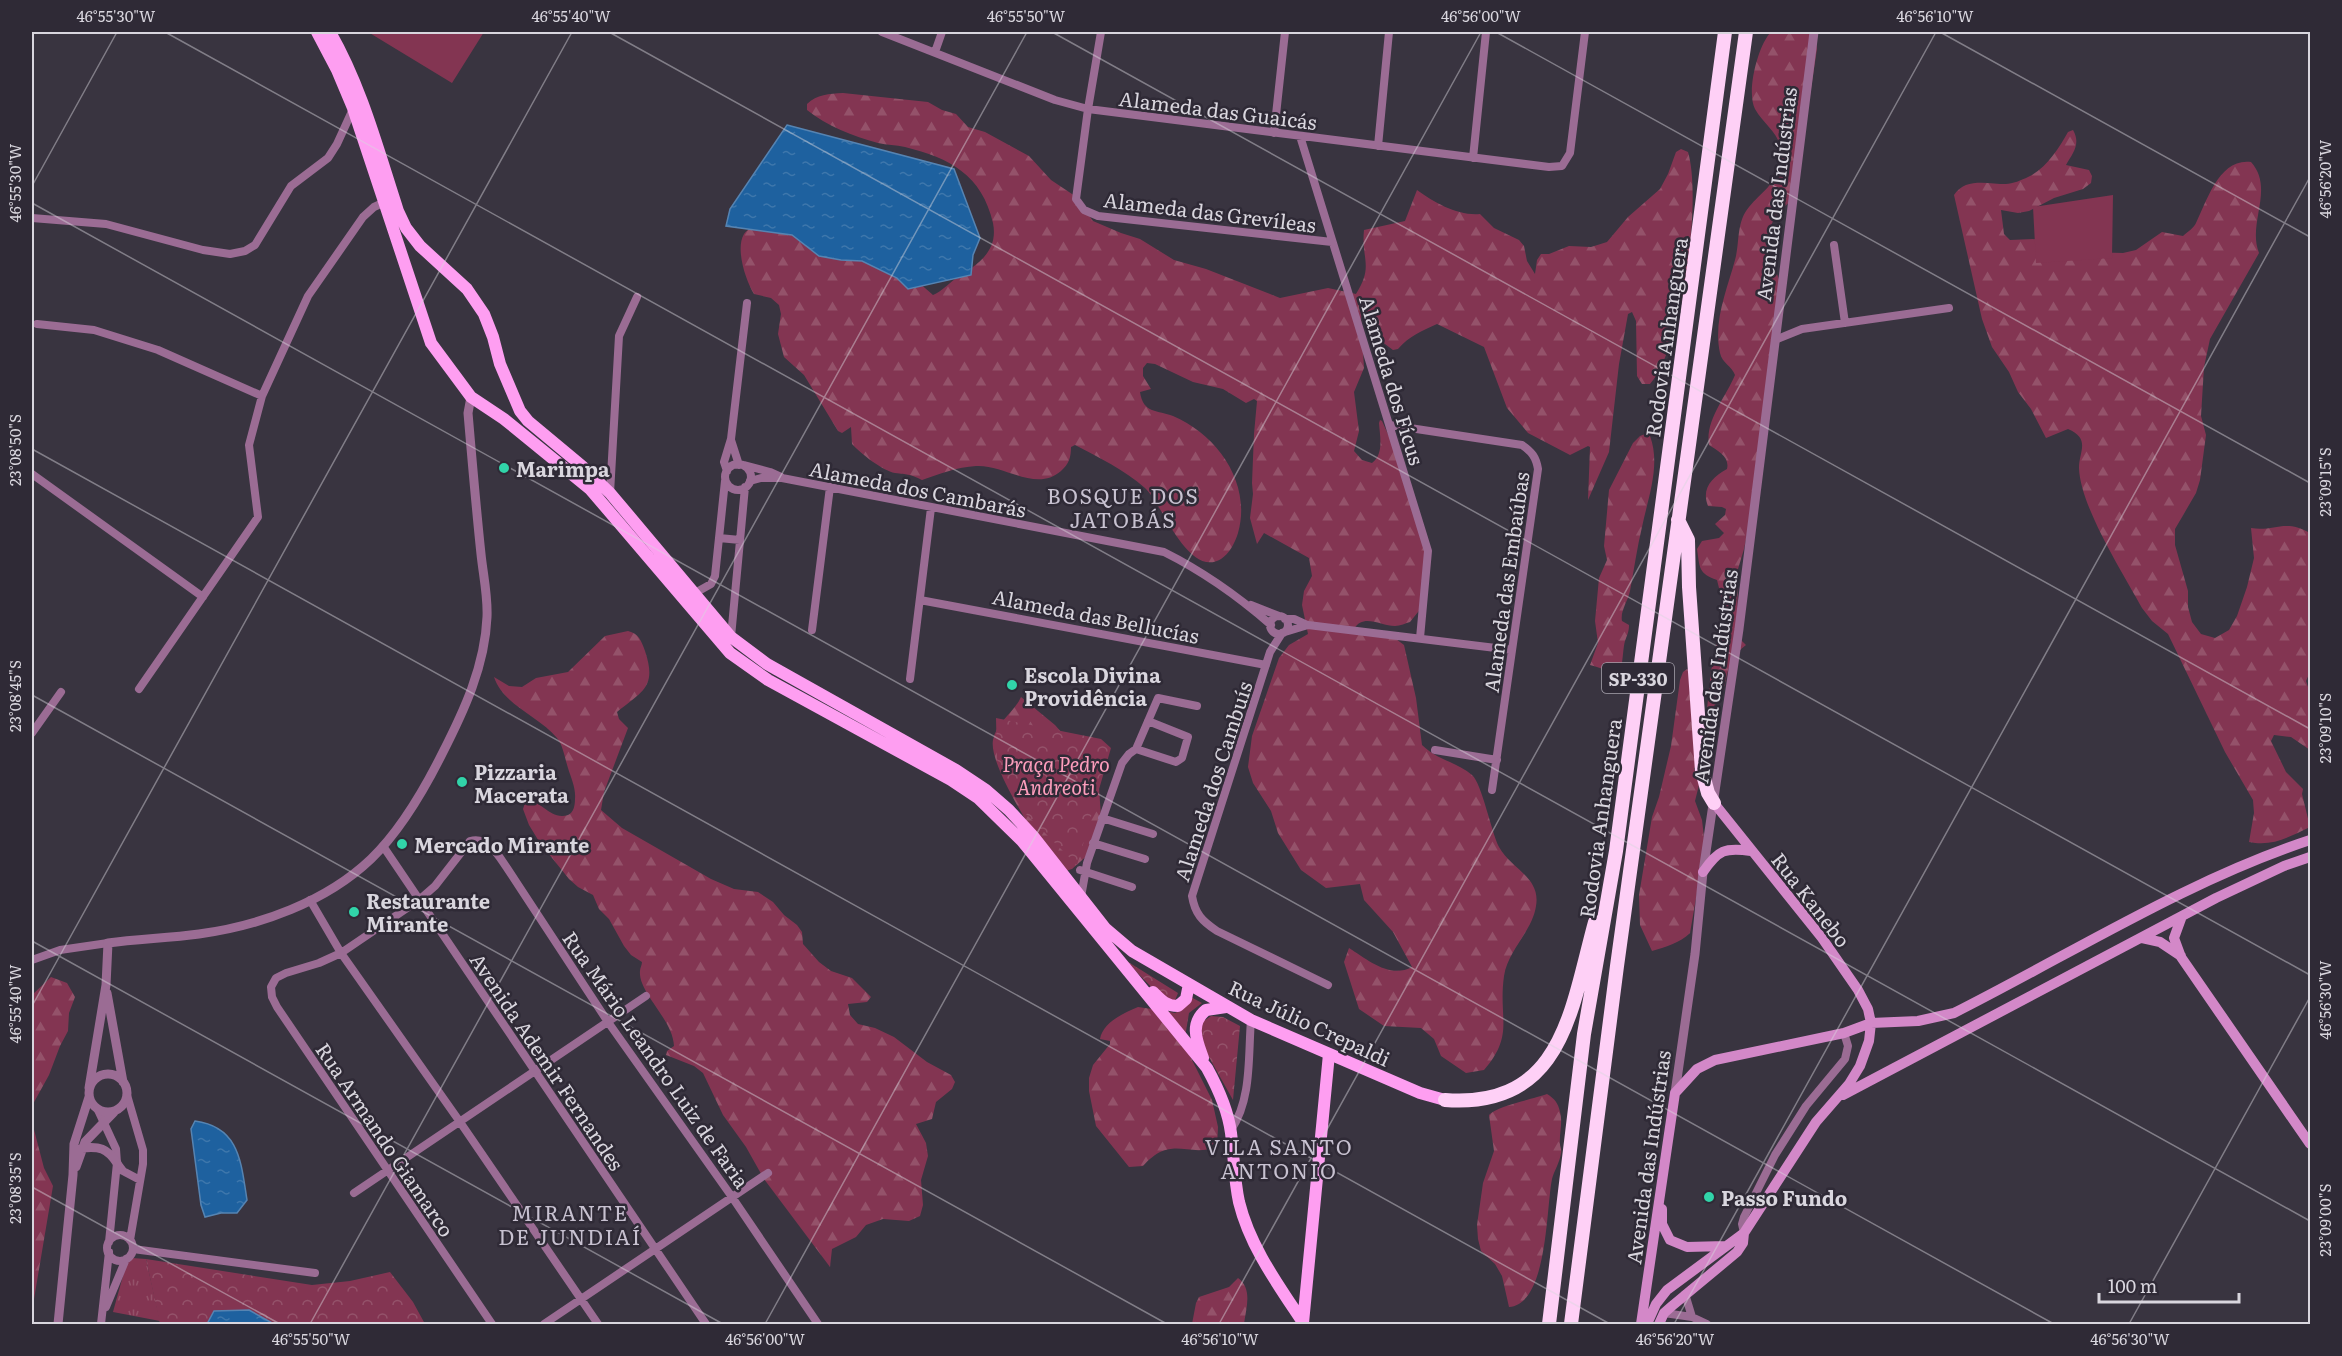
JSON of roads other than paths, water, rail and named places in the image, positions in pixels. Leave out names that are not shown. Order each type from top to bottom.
[{"type":"highway","name":"Rodovia Anhanguera","points":[[1549,1324],[1584,1034],[1616,851],[1725,32]]},
{"type":"highway","name":"Rodovia Anhanguera","points":[[1570,1324],[1746,32]]},
{"type":"highway","points":[[1678,520],[1688,540],[1689,597],[1702,771],[1708,793],[1714,803]]},
{"type":"highway","points":[[1445,1100],[1465,1102],[1486,1100],[1504,1094],[1535,1074],[1549,1058],[1560,1041],[1569,1020],[1616,851]]},
{"type":"main road","points":[[317,32],[353,108],[389,200]]},
{"type":"main road","points":[[330,32],[348,64],[364,103],[402,255],[431,343],[471,397],[512,426],[590,489],[730,653],[768,680],[951,780],[978,798],[1022,841],[1207,1068]]},
{"type":"main road","name":"Rua Júlio Crepaldi","points":[[389,200],[420,246],[467,289],[484,314],[494,337],[500,364],[520,411],[528,421],[582,466],[610,493],[731,637],[767,664],[956,770],[986,790],[1009,810],[1105,928],[1132,951],[1251,1020],[1420,1093],[1445,1100]]},
{"type":"main road","points":[[402,255],[409,249],[420,246]]},
{"type":"main road","name":"Rua Kanebo","points":[[1714,803],[1822,938],[1858,990],[1868,1009],[1871,1023]]},
{"type":"main road","points":[[1675,1093],[1697,1069],[1707,1063],[1844,1033],[1871,1023],[1918,1021],[1954,1013],[2206,881],[2278,850],[2310,840]]},
{"type":"main road","points":[[1703,872],[1718,853],[1726,850],[1751,850]]},
{"type":"main road","points":[[1838,1098],[2216,898],[2284,866],[2310,857]]},
{"type":"main road","points":[[2206,881],[2216,898]]},
{"type":"main road","points":[[2182,916],[2174,938],[2181,957],[2310,1144]]},
{"type":"main road","points":[[2141,938],[2160,942],[2181,957]]},
{"type":"main road","points":[[2088,943],[2097,961]]},
{"type":"main road","points":[[1114,953],[1162,1001],[1171,1006],[1183,1003],[1189,984]]},
{"type":"main road","points":[[1226,1007],[1206,1010],[1196,1021],[1195,1035],[1207,1068],[1221,1095],[1231,1131],[1233,1167],[1239,1203],[1249,1233],[1280,1289],[1303,1324]]},
{"type":"main road","points":[[1647,1324],[1656,1304],[1667,1290],[1744,1233],[1816,1122],[1849,1084],[1864,1056],[1871,1023]]},
{"type":"main road","points":[[1303,1324],[1329,1054]]},
{"type":"main road","name":"Avenida das Indústrias","points":[[1641,1324],[1675,1093]]},
{"type":"main road","points":[[1661,1197],[1662,1224],[1670,1240],[1687,1247],[1727,1246]]},
{"type":"main road","points":[[1659,1324],[1664,1313],[1737,1252],[1743,1243],[1744,1233]]},
{"type":"main road","points":[[1698,1266],[1706,1277]]},
{"type":"main road","points":[[1280,1289],[1291,1292],[1307,1281]]},
{"type":"street","name":"Alameda das Guaicás","points":[[882,32],[1054,100],[1088,109],[1549,167],[1562,166],[1570,153],[1586,32]]},
{"type":"street","points":[[935,52],[942,32]]},
{"type":"street","points":[[1088,109],[1101,32]]},
{"type":"street","points":[[1274,133],[1285,32]]},
{"type":"street","points":[[1378,146],[1389,32]]},
{"type":"street","points":[[1473,158],[1486,32]]},
{"type":"street","name":"Avenida das Indústrias","points":[[1675,1093],[1695,954],[1703,872],[1739,629],[1814,32]]},
{"type":"street","points":[[32,218],[106,224],[203,250],[230,254],[245,251],[255,245],[291,186],[328,158],[353,108]]},
{"type":"street","name":"Alameda das Grevíleas","points":[[1088,109],[1076,199],[1084,210],[1098,216],[1332,242]]},
{"type":"street","name":"Alameda dos Fícus","points":[[1300,136],[1428,551],[1419,638]]},
{"type":"street","points":[[140,689],[258,517],[249,445],[262,396],[308,296],[363,217],[389,200]]},
{"type":"street","points":[[1834,245],[1845,323]]},
{"type":"street","points":[[610,493],[619,336],[637,297]]},
{"type":"street","points":[[727,471],[724,462],[731,439],[747,303]]},
{"type":"street","points":[[1775,340],[1802,329],[1949,308]]},
{"type":"street","points":[[37,324],[94,330],[158,350],[262,396]]},
{"type":"street","points":[[32,957],[60,950],[108,943],[199,934],[261,921],[310,900],[346,879],[383,846],[433,771],[454,730],[472,689],[482,651],[487,616],[468,413],[471,397]]},
{"type":"street","name":"Alameda das Embaúbas","points":[[1390,425],[1522,445],[1537,459],[1538,469],[1492,790]]},
{"type":"street","points":[[731,439],[740,465]]},
{"type":"street","points":[[695,593],[711,584],[715,576],[727,471],[730,467],[740,465],[747,469],[748,484],[731,637]]},
{"type":"street","name":"Alameda dos Cambarás","points":[[740,465],[770,472],[782,478]]},
{"type":"street","points":[[32,474],[203,597]]},
{"type":"street","name":"Alameda dos Cambarás","points":[[748,484],[761,478],[782,478],[1164,552],[1184,562],[1247,604],[1271,627]]},
{"type":"street","points":[[725,480],[731,488],[741,489],[748,484]]},
{"type":"street","points":[[812,630],[830,487]]},
{"type":"street","points":[[910,679],[931,508]]},
{"type":"street","points":[[719,538],[740,540]]},
{"type":"street","name":"Alameda das Bellucías","points":[[920,600],[1266,665]]},
{"type":"street","name":"Alameda dos Cambarás","points":[[1247,604],[1282,618],[1294,619],[1308,626]]},
{"type":"street","points":[[1282,618],[1288,626],[1283,632],[1275,633],[1271,627],[1273,619],[1282,618]]},
{"type":"street","name":"Alameda dos Cambarás","points":[[1283,632],[1308,626],[1512,650]]},
{"type":"street","name":"Alameda dos Cambuís","points":[[1271,627],[1270,652],[1192,896],[1194,910],[1202,921],[1217,931],[1328,986]]},
{"type":"street","name":"Alameda dos Cambuís","points":[[1270,652],[1283,632]]},
{"type":"street","points":[[32,733],[61,692]]},
{"type":"street","points":[[1081,897],[1085,868],[1122,763],[1136,749],[1158,698],[1197,706]]},
{"type":"street","points":[[1136,749],[1176,762],[1182,758],[1188,737],[1148,721]]},
{"type":"street","points":[[1435,750],[1497,760]]},
{"type":"street","points":[[1102,818],[1153,834]]},
{"type":"street","name":"Rua Mário Leandro Luiz de Faria","points":[[419,900],[435,886],[470,841],[477,839],[493,848],[608,1022],[732,1197],[818,1324]]},
{"type":"street","points":[[1094,843],[1144,859]]},
{"type":"street","name":"Avenida Ademir Fernandes","points":[[383,846],[706,1324]]},
{"type":"street","points":[[1064,876],[1085,868],[1132,887]]},
{"type":"street","points":[[310,900],[341,953],[598,1324]]},
{"type":"street","points":[[341,953],[419,900]]},
{"type":"street","points":[[58,1324],[74,1144],[89,1093],[106,985],[108,943]]},
{"type":"street","name":"Rua Armando Giamarco","points":[[341,953],[320,963],[286,972],[276,978],[271,987],[272,997],[492,1324]]},
{"type":"street","points":[[106,985],[123,1082],[142,1150],[140,1180],[130,1240],[133,1250]]},
{"type":"street","points":[[354,1193],[646,996]]},
{"type":"street","points":[[1231,1131],[1240,1116],[1245,1097],[1251,1020]]},
{"type":"street","points":[[1744,1233],[1743,1217],[1775,1155],[1806,1106],[1845,1059],[1848,1046],[1844,1033]]},
{"type":"street","points":[[114,1112],[106,1113],[98,1110],[92,1105],[89,1093],[97,1077],[104,1074],[118,1077],[123,1082]]},
{"type":"street","points":[[73,1175],[82,1148],[93,1132],[125,1102],[127,1095]]},
{"type":"street","points":[[98,1110],[117,1149],[101,1321]]},
{"type":"street","points":[[82,1148],[103,1148],[111,1154],[123,1171],[140,1180]]},
{"type":"street","points":[[544,1324],[768,1173]]},
{"type":"street","points":[[109,1242],[116,1236],[122,1235],[130,1240]]},
{"type":"street","points":[[101,1321],[126,1259],[133,1250]]},
{"type":"street","points":[[133,1250],[315,1273]]},
{"type":"street","points":[[109,1252],[116,1259],[126,1259]]},
{"type":"street","points":[[1685,1294],[1692,1317]]},
{"type":"street","points":[[1664,1313],[1692,1317],[1707,1324]]},
{"type":"water","points":[[787,125],[954,169],[980,238],[973,255],[971,275],[908,289],[897,278],[862,261],[819,256],[792,235],[726,226],[730,209]]},
{"type":"water","points":[[195,1121],[221,1131],[236,1149],[247,1200],[237,1213],[221,1213],[205,1217],[201,1205],[191,1129]]},
{"type":"water","points":[[249,1310],[274,1324],[207,1324],[214,1311]]},
{"type":"place","name":"Marimpa","points":[[504,468]]},
{"type":"place","name":"Escola Divina Providência","points":[[1012,685]]},
{"type":"place","name":"Pizzaria Macerata","points":[[462,782]]},
{"type":"place","name":"Mercado Mirante","points":[[402,844]]},
{"type":"place","name":"Restaurante Mirante","points":[[354,912]]},
{"type":"place","name":"Passo Fundo","points":[[1709,1197]]},
{"type":"district","name":"BOSQUE DOS JATOBÁS","points":[[1123,506]]},
{"type":"district","name":"VILA SANTO ANTONIO","points":[[1279,1157]]},
{"type":"district","name":"MIRANTE DE JUNDIAÍ","points":[[570,1223]]},
{"type":"park label","name":"Praça Pedro Andreoti","points":[[1056,774]]}]
